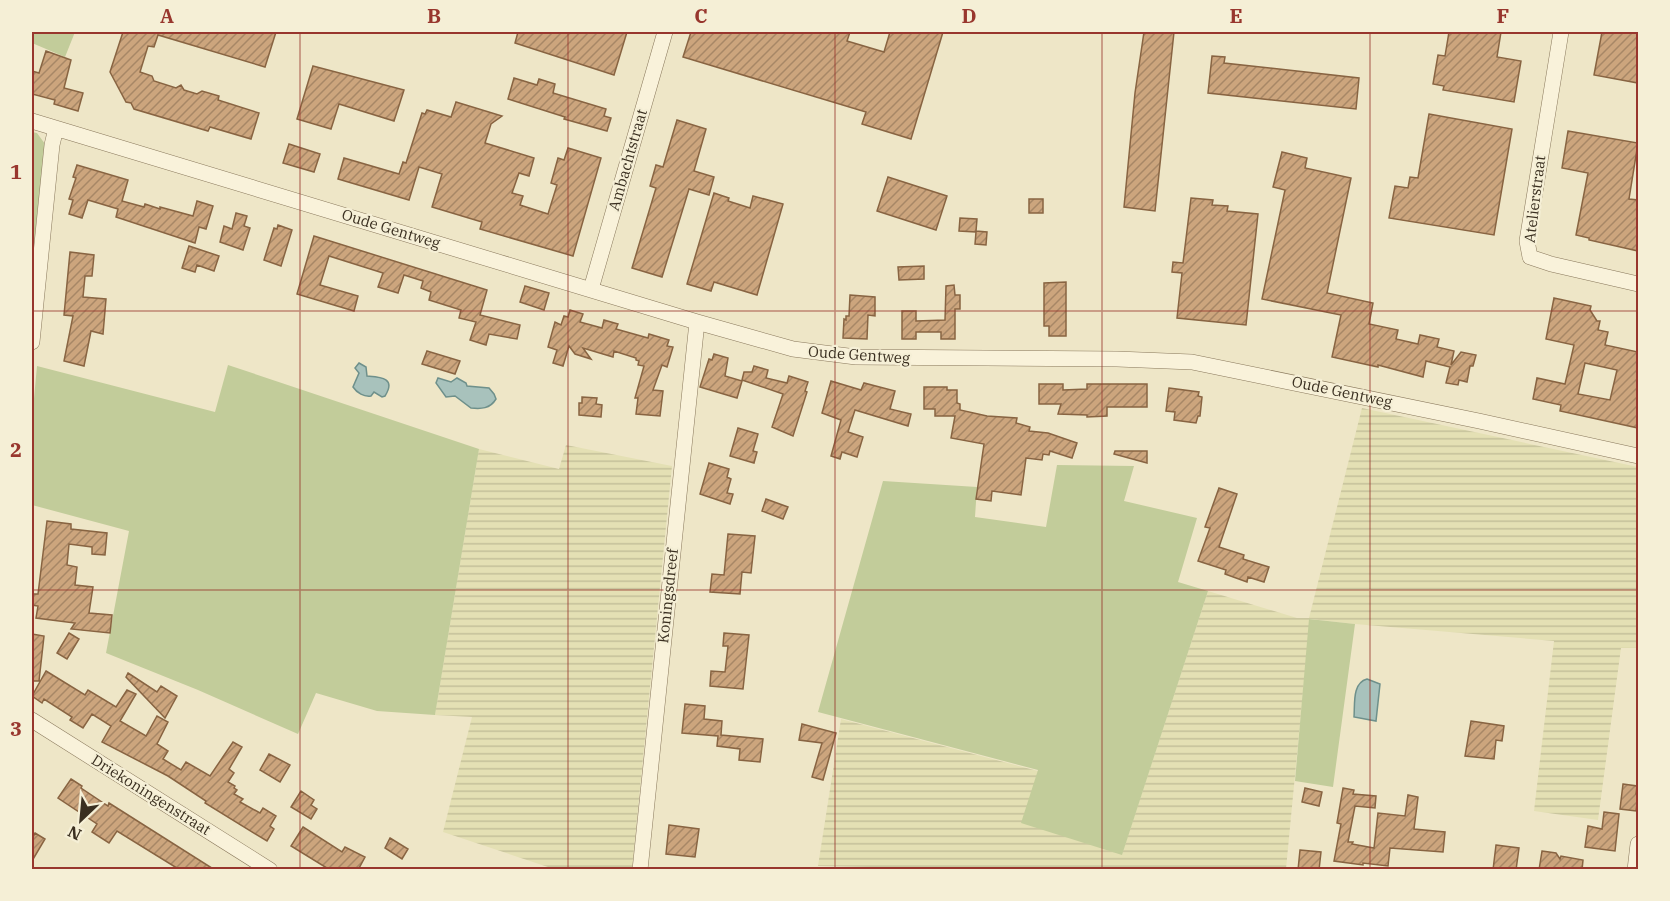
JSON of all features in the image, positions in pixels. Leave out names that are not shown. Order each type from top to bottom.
[{"type":"street","name":"Ambachtstraat","points":[[591,290],[665,32]]},
{"type":"street","name":"Atelierstraat","points":[[1561,32],[1527,241],[1528,251],[1530,257],[1551,264],[1638,284]]},
{"type":"street","name":"Oude Gentweg","points":[[32,121],[793,349],[856,357],[1117,359],[1192,362],[1638,456]]},
{"type":"street","points":[[32,342],[52,145],[56,128]]},
{"type":"street","name":"Koningsdreef","points":[[640,870],[697,322]]},
{"type":"street","name":"Driekoningenstraat","points":[[32,720],[270,870]]},
{"type":"street","points":[[1635,870],[1638,844]]},
{"type":"shaded area","points":[[1362,408],[1638,467],[1638,648],[1621,648],[1598,820],[1534,811],[1554,641],[1310,619],[1286,869],[876,870],[871,867],[818,866],[841,719],[1038,771],[1122,854],[1208,591],[1297,618],[1309,618]]},
{"type":"shaded area","points":[[566,445],[672,466],[632,869],[554,869],[443,832],[472,717],[435,715],[479,449],[559,469]]},
{"type":"green space","points":[[32,32],[75,32],[65,57],[32,43]]},
{"type":"green space","points":[[32,132],[37,133],[45,144],[32,261]]},
{"type":"green space","points":[[228,365],[479,449],[435,715],[377,711],[316,693],[298,734],[106,653],[129,531],[32,505],[32,420],[37,366],[215,412]]},
{"type":"green space","points":[[1057,465],[1134,466],[1124,501],[1197,518],[1178,582],[1208,591],[1122,855],[1021,823],[1038,770],[818,712],[883,481],[977,487],[975,517],[1046,527]]},
{"type":"green space","points":[[1309,619],[1355,624],[1333,787],[1295,781]]},
{"type":"water","points":[[359,363],[366,367],[367,376],[385,379],[388,382],[385,396],[382,397],[374,392],[371,396],[366,396],[353,387],[359,373],[355,368]]},
{"type":"water","points":[[438,378],[451,382],[457,378],[467,386],[489,388],[496,399],[485,408],[471,408],[455,396],[446,397],[436,383]]},
{"type":"water","points":[[1367,679],[1380,684],[1376,721],[1354,717],[1357,689],[1362,681]]},
{"type":"building","points":[[123,32],[276,32],[265,67],[158,35],[154,47],[148,46],[140,72],[152,76],[154,81],[176,88],[181,85],[184,90],[197,94],[202,91],[219,96],[218,100],[259,113],[251,139],[210,127],[208,131],[134,109],[131,103],[126,102],[110,72]]},
{"type":"building","points":[[518,32],[627,32],[614,75],[515,43]]},
{"type":"building","points":[[691,32],[850,32],[847,41],[884,52],[890,32],[943,32],[911,139],[862,124],[866,112],[683,57]]},
{"type":"building","points":[[1144,32],[1174,32],[1155,211],[1124,207],[1135,93]]},
{"type":"building","points":[[1449,32],[1501,32],[1497,57],[1521,61],[1514,102],[1443,90],[1444,86],[1433,84],[1438,55],[1445,56]]},
{"type":"building","points":[[1602,32],[1638,32],[1638,83],[1594,75]]},
{"type":"building","points":[[46,51],[71,60],[64,88],[83,93],[78,111],[54,104],[55,100],[32,94],[32,71],[39,73]]},
{"type":"building","points":[[1212,56],[1225,57],[1224,63],[1359,78],[1356,109],[1208,93]]},
{"type":"building","points":[[313,66],[404,90],[394,121],[339,104],[331,129],[297,119]]},
{"type":"building","points":[[514,78],[537,85],[539,79],[555,84],[553,93],[606,109],[604,116],[611,118],[607,131],[564,119],[565,117],[508,99]]},
{"type":"building","points":[[456,102],[502,116],[491,124],[485,143],[534,158],[529,176],[519,173],[512,193],[523,196],[520,205],[548,214],[557,185],[551,183],[558,158],[564,160],[568,148],[601,158],[573,256],[480,229],[482,222],[432,207],[442,174],[419,167],[409,200],[338,179],[344,158],[399,174],[403,162],[406,163],[422,113],[425,114],[427,110],[451,117]]},
{"type":"building","points":[[1429,114],[1512,129],[1494,235],[1389,218],[1395,186],[1408,188],[1410,177],[1418,178]]},
{"type":"building","points":[[677,120],[706,129],[694,171],[714,177],[709,195],[689,189],[662,277],[632,268],[656,188],[650,186],[656,165],[663,167]]},
{"type":"building","points":[[1568,131],[1638,143],[1629,199],[1638,200],[1638,251],[1576,235],[1588,173],[1562,168]]},
{"type":"building","points":[[289,144],[320,154],[314,172],[283,163]]},
{"type":"building","points":[[1282,152],[1307,158],[1305,168],[1351,178],[1327,293],[1373,303],[1369,324],[1398,330],[1396,339],[1418,344],[1420,335],[1439,339],[1437,347],[1454,351],[1451,365],[1461,352],[1476,355],[1473,366],[1470,366],[1467,382],[1459,380],[1458,385],[1446,383],[1450,367],[1426,361],[1423,377],[1378,365],[1378,367],[1332,357],[1341,315],[1262,299],[1285,190],[1273,187]]},
{"type":"building","points":[[77,165],[128,180],[122,201],[144,207],[145,204],[160,209],[160,207],[193,216],[197,201],[213,206],[206,229],[199,227],[195,243],[116,217],[118,209],[88,200],[82,218],[69,214],[73,200],[69,199],[76,178],[73,177]]},
{"type":"building","points":[[888,177],[947,196],[936,230],[877,211]]},
{"type":"building","points":[[714,193],[729,198],[728,201],[750,208],[753,196],[783,204],[757,295],[714,282],[711,291],[687,284]]},
{"type":"building","points":[[1191,198],[1213,200],[1212,205],[1228,206],[1227,211],[1258,214],[1246,325],[1177,318],[1182,273],[1172,272],[1173,262],[1183,263]]},
{"type":"building","points":[[1029,199],[1043,199],[1043,213],[1029,213]]},
{"type":"building","points":[[236,213],[247,216],[244,226],[250,228],[243,250],[220,242],[224,226],[232,229]]},
{"type":"building","points":[[960,218],[977,219],[976,231],[987,232],[986,245],[975,244],[976,232],[959,231]]},
{"type":"building","points":[[278,225],[292,230],[281,266],[264,260],[274,228],[277,229]]},
{"type":"building","points":[[314,236],[487,290],[480,315],[520,325],[517,339],[489,334],[486,345],[470,340],[476,322],[459,318],[461,310],[429,300],[431,292],[421,288],[423,281],[404,275],[398,293],[378,287],[383,273],[329,256],[320,285],[358,296],[354,311],[297,294]]},
{"type":"building","points":[[189,246],[219,256],[214,271],[197,265],[195,272],[182,268]]},
{"type":"building","points":[[70,252],[94,255],[92,276],[85,276],[83,297],[106,299],[103,334],[91,331],[84,366],[64,361],[73,316],[64,315]]},
{"type":"building","points":[[924,266],[924,279],[899,280],[898,267]]},
{"type":"building","points":[[1066,282],[1066,336],[1049,336],[1049,326],[1044,326],[1044,283]]},
{"type":"building","points":[[954,285],[955,295],[960,295],[960,309],[955,309],[955,339],[941,339],[941,332],[916,332],[916,339],[902,339],[902,311],[916,311],[916,321],[945,320],[946,286]]},
{"type":"building","points":[[525,286],[549,293],[544,310],[520,302]]},
{"type":"building","points":[[850,295],[875,297],[875,316],[868,315],[867,339],[843,338],[844,319],[846,320],[846,316],[849,316]]},
{"type":"building","points":[[1554,298],[1591,306],[1590,310],[1597,321],[1600,321],[1598,330],[1608,332],[1605,345],[1638,352],[1638,428],[1560,411],[1561,405],[1533,399],[1537,378],[1565,384],[1574,345],[1546,339]],"holes":[[[1585,363],[1617,370],[1610,400],[1578,394]]]},
{"type":"building","points":[[570,310],[583,314],[580,322],[602,328],[604,320],[618,324],[616,329],[648,338],[649,334],[669,340],[667,346],[673,347],[667,367],[662,365],[653,390],[663,391],[660,416],[636,414],[638,398],[635,398],[644,366],[638,365],[639,361],[636,358],[614,351],[613,357],[583,348],[591,359],[575,354],[569,346],[563,366],[553,363],[557,350],[548,347],[555,322],[561,325],[564,316],[568,317]]},
{"type":"building","points":[[427,351],[460,361],[455,374],[422,364]]},
{"type":"building","points":[[714,354],[728,358],[725,376],[742,381],[737,398],[700,387],[709,359],[712,360]]},
{"type":"building","points":[[754,366],[768,370],[766,378],[787,383],[789,376],[808,382],[793,436],[772,427],[783,394],[742,380],[744,372],[752,372]]},
{"type":"building","points":[[831,381],[861,390],[864,383],[895,391],[890,409],[911,414],[908,426],[855,410],[848,432],[863,437],[857,457],[842,452],[840,459],[831,456],[841,420],[822,413]]},
{"type":"building","points":[[1039,384],[1063,384],[1063,390],[1087,389],[1087,384],[1147,384],[1147,407],[1107,407],[1107,416],[1087,417],[1087,415],[1058,414],[1061,404],[1039,404]]},
{"type":"building","points":[[924,387],[947,387],[947,390],[957,390],[957,403],[960,404],[960,410],[987,416],[1017,418],[1016,423],[1030,427],[1029,431],[1048,433],[1077,443],[1072,458],[1050,451],[1049,455],[1043,454],[1042,460],[1026,458],[1021,495],[992,491],[991,501],[976,499],[984,444],[951,438],[955,416],[935,416],[935,409],[924,409]]},
{"type":"building","points":[[1169,388],[1199,392],[1198,396],[1202,397],[1200,416],[1196,423],[1174,420],[1175,412],[1166,411]]},
{"type":"building","points":[[582,397],[597,398],[596,404],[602,405],[601,417],[579,415],[579,403],[582,403]]},
{"type":"building","points":[[738,428],[758,434],[753,451],[757,452],[754,463],[730,456]]},
{"type":"building","points":[[1115,451],[1147,451],[1147,463],[1114,454]]},
{"type":"building","points":[[709,463],[729,469],[727,477],[731,479],[727,493],[733,494],[730,504],[700,494]]},
{"type":"building","points":[[1219,488],[1237,494],[1219,547],[1244,555],[1243,559],[1269,567],[1264,582],[1248,577],[1247,582],[1225,574],[1226,570],[1198,561],[1210,528],[1205,527]]},
{"type":"building","points":[[766,499],[788,507],[783,519],[762,511]]},
{"type":"building","points":[[47,521],[71,524],[71,529],[107,533],[105,555],[92,554],[92,547],[69,544],[67,565],[77,567],[75,585],[93,587],[89,613],[112,615],[110,633],[71,629],[75,623],[36,618],[38,606],[32,605],[32,594],[38,594]]},
{"type":"building","points":[[728,534],[755,536],[751,573],[742,572],[740,594],[710,592],[712,574],[724,575]]},
{"type":"building","points":[[69,633],[79,639],[67,659],[57,653]]},
{"type":"building","points":[[724,633],[749,635],[743,689],[710,686],[711,671],[725,672],[728,646],[723,646]]},
{"type":"building","points":[[32,634],[44,636],[39,681],[32,681]]},
{"type":"building","points":[[46,671],[85,695],[88,690],[116,707],[127,690],[136,694],[120,721],[146,736],[157,716],[168,722],[157,744],[168,751],[163,759],[181,770],[186,762],[210,776],[233,742],[242,747],[229,769],[234,773],[228,782],[237,790],[234,794],[243,799],[240,802],[260,813],[263,808],[276,816],[270,826],[274,829],[267,841],[205,803],[206,801],[168,776],[102,742],[111,726],[92,714],[83,728],[70,720],[72,717],[44,699],[42,703],[32,696]]},
{"type":"building","points":[[128,673],[157,692],[161,686],[177,696],[165,718],[126,677]]},
{"type":"building","points":[[685,704],[705,706],[704,719],[722,721],[721,735],[763,739],[760,762],[739,760],[740,749],[717,746],[718,736],[682,733]]},
{"type":"building","points":[[1471,721],[1504,726],[1502,741],[1496,740],[1494,759],[1465,756]]},
{"type":"building","points":[[802,724],[836,733],[823,780],[812,777],[822,743],[799,740]]},
{"type":"building","points":[[269,754],[290,765],[280,782],[260,770]]},
{"type":"building","points":[[71,779],[108,806],[109,803],[215,870],[180,870],[117,831],[109,843],[92,832],[97,824],[58,798]]},
{"type":"building","points":[[1623,784],[1637,786],[1636,811],[1620,809]]},
{"type":"building","points":[[1305,788],[1322,792],[1319,806],[1302,802]]},
{"type":"building","points":[[1343,788],[1354,790],[1353,794],[1376,796],[1375,808],[1355,806],[1348,842],[1374,848],[1378,813],[1405,816],[1408,795],[1418,797],[1414,829],[1445,832],[1443,852],[1390,848],[1388,866],[1334,861],[1341,824],[1337,823]]},
{"type":"building","points":[[301,791],[314,800],[311,805],[317,809],[311,819],[291,807]]},
{"type":"building","points":[[1604,812],[1619,814],[1615,851],[1585,847],[1588,826],[1602,829]]},
{"type":"building","points":[[669,825],[699,829],[695,857],[666,854]]},
{"type":"building","points":[[303,827],[342,852],[345,847],[365,857],[358,870],[330,870],[291,846]]},
{"type":"building","points":[[35,833],[45,839],[32,861],[32,839]]},
{"type":"building","points":[[390,838],[408,849],[402,859],[385,848]]},
{"type":"building","points":[[1496,845],[1519,848],[1516,870],[1493,870]]},
{"type":"building","points":[[1300,850],[1321,852],[1319,870],[1298,870]]},
{"type":"building","points":[[1542,851],[1556,853],[1560,859],[1561,856],[1583,860],[1582,870],[1539,870]]}]
